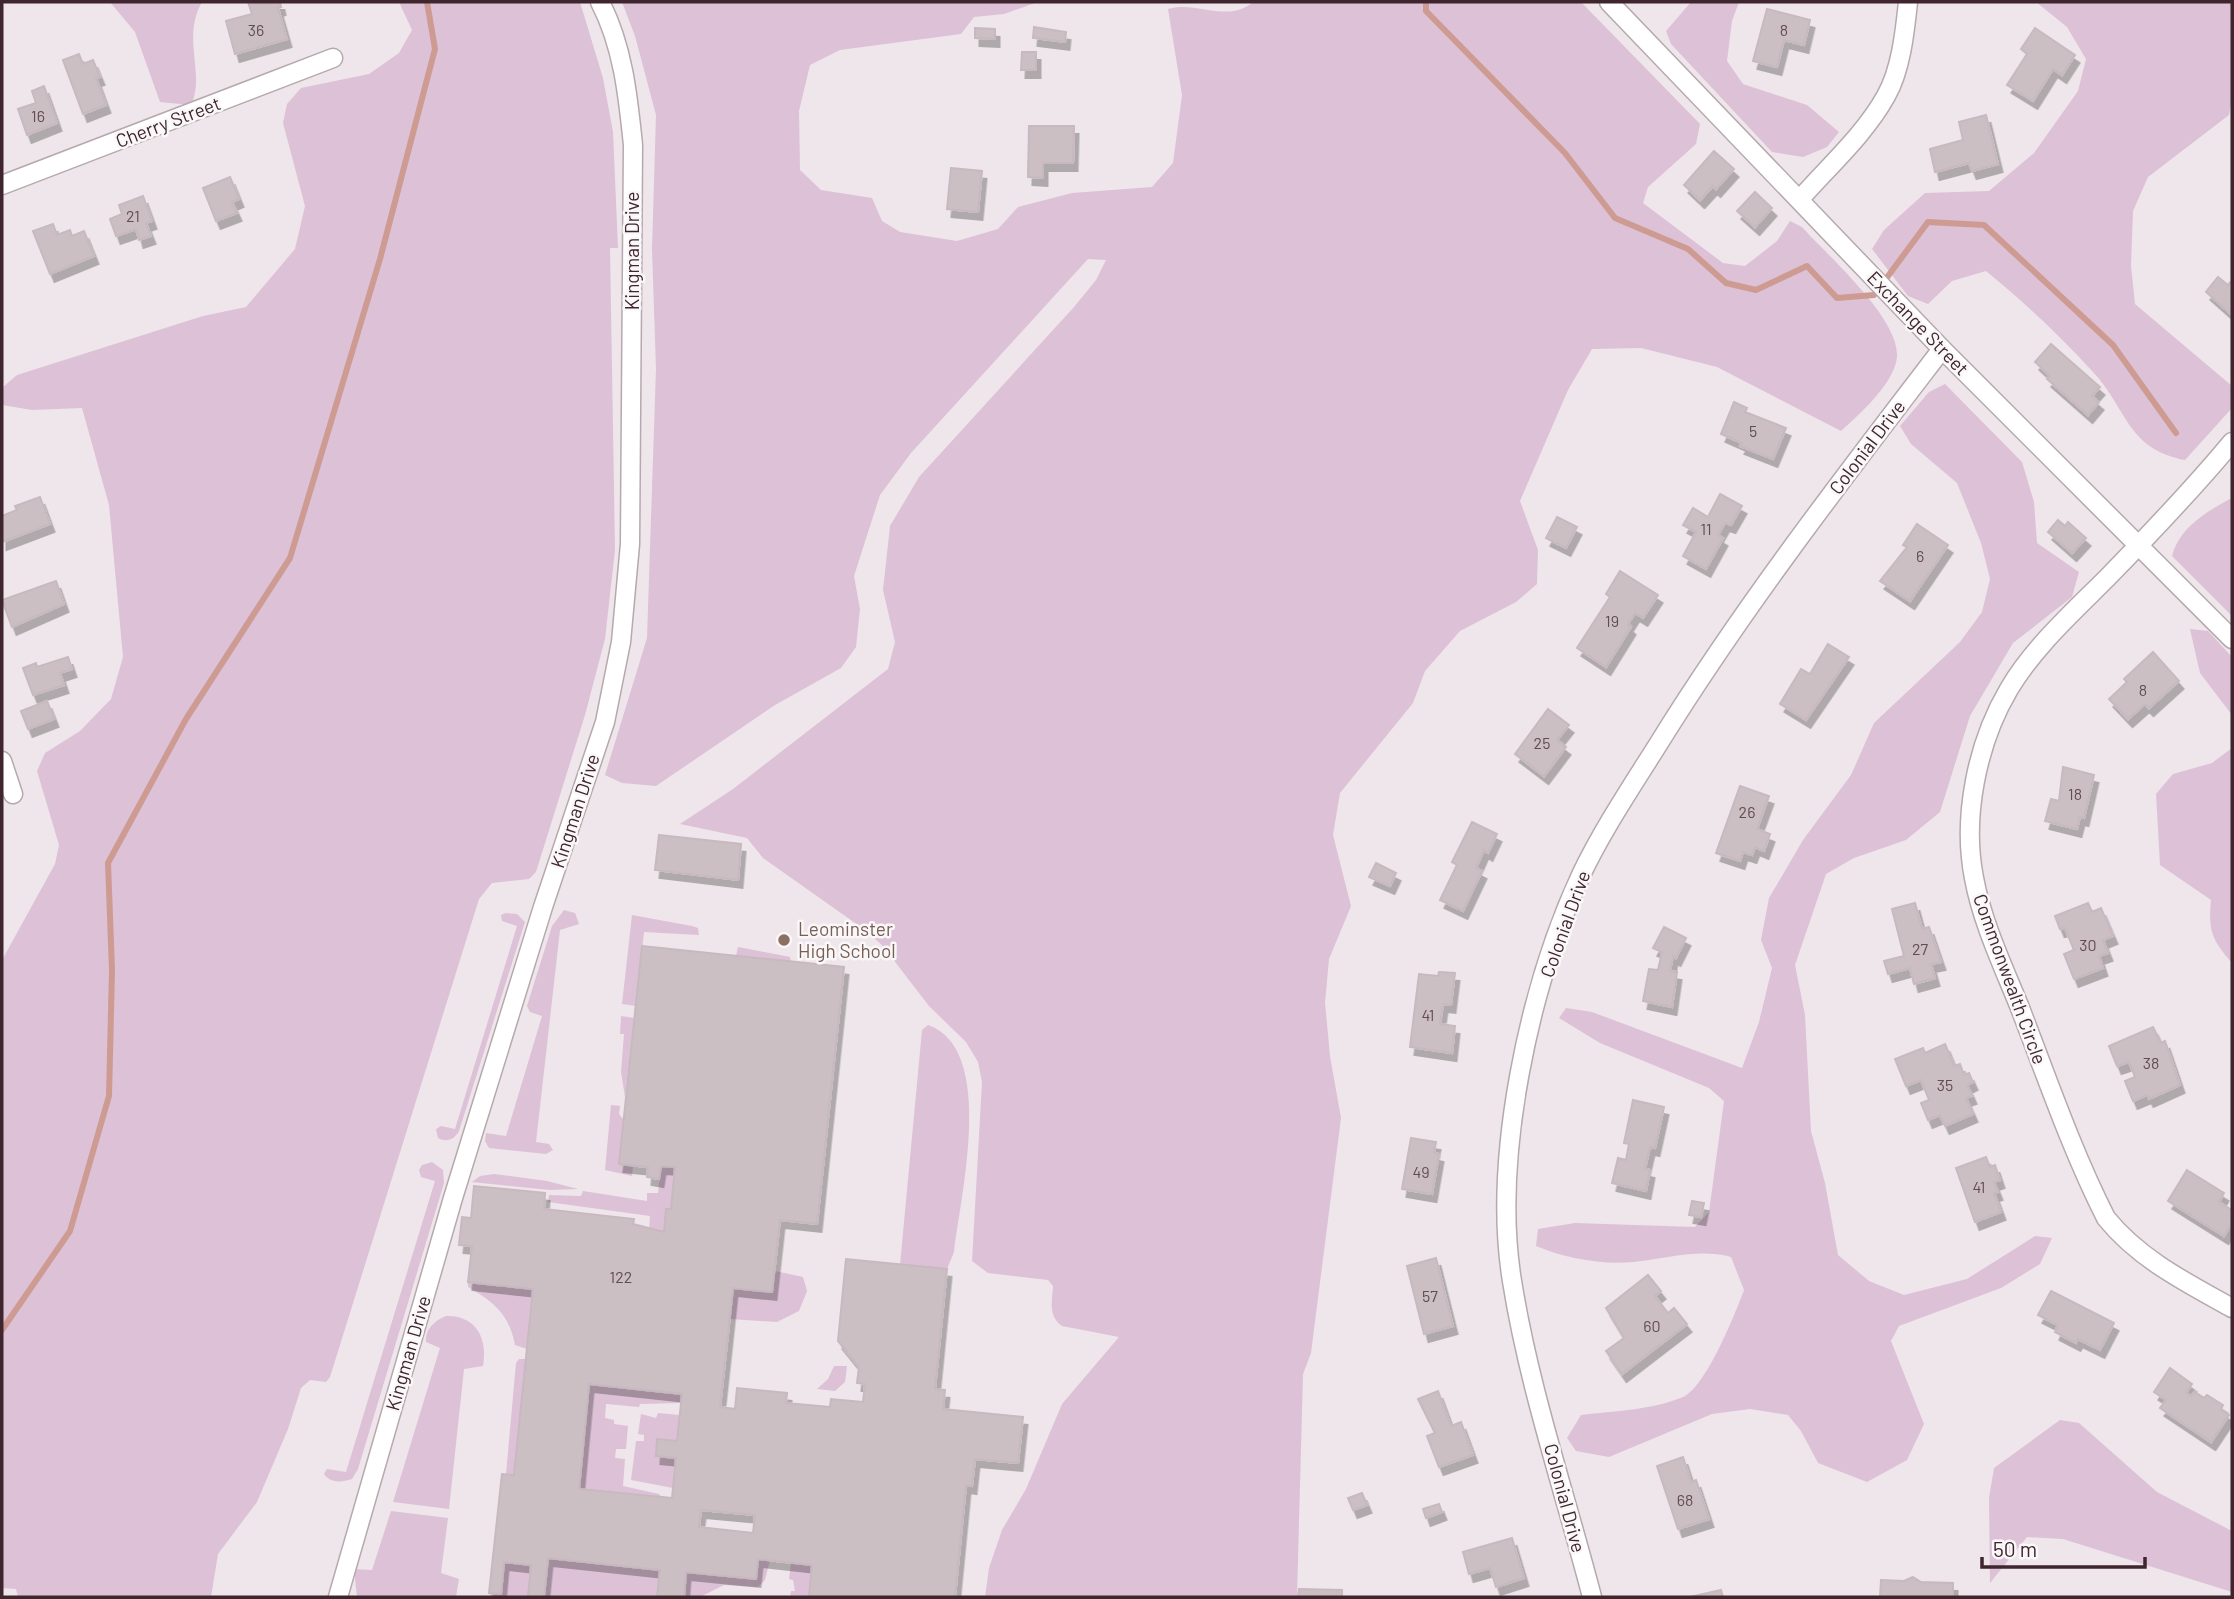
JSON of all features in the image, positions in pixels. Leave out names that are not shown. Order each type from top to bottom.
[{"type":"street","name":"Kingman Drive","points":[[338,1597],[453,1198],[543,907],[605,722],[621,642],[630,544],[633,145],[628,93],[619,52],[600,2]]},
{"type":"street","name":"Exchange Street","points":[[1609,2],[1942,349],[2232,639]]},
{"type":"street","points":[[1800,199],[1866,124],[1887,94],[1906,26],[1908,2]]},
{"type":"street","name":"Cherry Street","points":[[2,185],[333,58]]},
{"type":"street","name":"Colonial Drive","points":[[1592,1597],[1512,1279],[1507,1193],[1514,1106],[1530,1030],[1551,956],[1577,887],[1609,822],[1689,695],[1825,501],[1942,349]]},
{"type":"street","name":"Commonwealth Circle","points":[[2232,442],[2140,545],[2047,639],[2009,689],[1990,731],[1976,778],[1970,834],[1974,878],[2038,1056],[2106,1218],[2121,1237],[2150,1259],[2232,1308]]},
{"type":"street","points":[[2,761],[13,794]]},
{"type":"shaded area","points":[[110,2],[202,2],[194,29],[196,81],[191,105],[160,102],[135,32]]},
{"type":"shaded area","points":[[399,2],[580,2],[603,78],[613,132],[618,248],[610,248],[615,550],[605,639],[585,715],[536,872],[529,879],[492,883],[479,899],[330,1377],[326,1382],[310,1380],[301,1388],[288,1429],[257,1502],[218,1554],[211,1597],[18,1597],[16,1589],[2,1588],[2,960],[55,864],[59,845],[37,771],[45,753],[80,731],[111,699],[123,657],[109,505],[82,408],[32,410],[2,405],[2,388],[17,375],[203,316],[246,307],[295,249],[305,206],[283,123],[287,104],[301,88],[369,74],[399,53],[412,30]]},
{"type":"shaded area","points":[[622,2],[1038,2],[1004,14],[974,17],[961,34],[840,50],[810,65],[799,111],[800,170],[821,190],[872,198],[882,221],[900,232],[957,241],[998,229],[1018,207],[1072,193],[1152,187],[1173,163],[1182,95],[1168,9],[1189,7],[1222,12],[1243,8],[1253,2],[1581,2],[1700,124],[1696,144],[1648,187],[1643,203],[1723,263],[1745,266],[1777,241],[1790,221],[1802,227],[1873,304],[1894,339],[1897,354],[1891,375],[1876,396],[1841,431],[1717,367],[1641,348],[1592,349],[1568,390],[1520,501],[1538,550],[1537,584],[1516,602],[1460,631],[1425,671],[1413,703],[1340,793],[1333,835],[1351,906],[1329,959],[1325,1003],[1330,1056],[1341,1118],[1311,1353],[1303,1374],[1297,1597],[985,1597],[989,1568],[1002,1530],[1026,1489],[1062,1404],[1119,1337],[1062,1326],[1053,1313],[1053,1286],[1048,1280],[988,1273],[972,1261],[982,1082],[978,1062],[966,1042],[929,1006],[882,945],[763,858],[747,838],[680,824],[733,789],[888,669],[895,642],[883,590],[890,526],[919,477],[1074,307],[1096,280],[1106,260],[1088,259],[911,453],[880,495],[854,576],[860,609],[856,647],[841,668],[775,705],[656,786],[622,783],[605,775],[647,638],[656,369],[652,249],[656,115],[635,36]]},
{"type":"shaded area","points":[[1691,2],[1739,2],[1732,21],[1727,61],[1743,84],[1807,105],[1839,132],[1827,147],[1803,157],[1772,152],[1671,44],[1666,31]]},
{"type":"shaded area","points":[[2036,2],[2232,2],[2232,98],[2229,115],[2148,177],[2133,211],[2131,266],[2135,304],[2232,386],[2232,408],[2185,460],[2150,447],[2129,425],[2092,371],[2041,319],[1986,271],[1952,281],[1928,304],[1908,296],[1872,249],[1884,230],[1925,193],[1989,191],[2034,153],[2078,91],[2086,59],[2067,27]]},
{"type":"shaded area","points":[[1945,384],[2022,462],[2034,502],[2037,543],[2079,572],[2072,597],[2013,643],[1970,716],[1940,812],[1906,840],[1854,858],[1826,874],[1795,965],[1805,1015],[1811,1131],[1825,1183],[1838,1255],[1869,1281],[1904,1295],[1967,1279],[2035,1236],[2052,1238],[2040,1264],[2001,1288],[1899,1326],[1891,1341],[1924,1424],[1907,1460],[1867,1482],[1818,1463],[1801,1431],[1788,1415],[1750,1409],[1712,1414],[1609,1457],[1576,1451],[1567,1438],[1581,1415],[1659,1405],[1692,1391],[1719,1349],[1744,1290],[1731,1257],[1694,1254],[1633,1262],[1609,1262],[1571,1257],[1536,1246],[1538,1229],[1575,1223],[1695,1227],[1709,1212],[1724,1101],[1709,1088],[1600,1043],[1559,1018],[1566,1008],[1592,1012],[1742,1068],[1759,1022],[1772,968],[1761,940],[1769,898],[1803,840],[1851,775],[1874,723],[1960,642],[1982,612],[1990,579],[1981,543],[1957,483],[1911,444],[1900,426],[1929,392]]},
{"type":"shaded area","points":[[2232,498],[2232,616],[2172,556],[2181,537],[2195,521]]},
{"type":"shaded area","points":[[2190,629],[2208,631],[2232,657],[2232,715],[2200,673]]},
{"type":"shaded area","points":[[2232,748],[2232,963],[2213,934],[2210,920],[2211,900],[2160,865],[2156,794],[2173,774],[2212,763]]},
{"type":"shaded area","points":[[564,910],[575,913],[579,924],[560,930],[536,1142],[549,1144],[553,1150],[546,1154],[489,1148],[485,1141],[486,1133],[506,1136],[542,1016],[530,1012],[527,1006],[552,926]]},
{"type":"shaded area","points":[[517,914],[525,922],[459,1131],[450,1139],[441,1139],[438,1138],[436,1129],[441,1126],[455,1129],[517,926],[502,921],[501,915]]},
{"type":"shaded area","points":[[632,915],[692,926],[698,928],[699,935],[644,932],[636,1006],[622,1004]]},
{"type":"shaded area","points":[[738,947],[790,957],[791,962],[736,956]]},
{"type":"shaded area","points":[[621,1016],[634,1018],[625,1097],[621,1072],[624,1034],[620,1034]]},
{"type":"shaded area","points":[[928,1025],[949,1039],[962,1063],[968,1093],[967,1163],[954,1252],[947,1269],[900,1265],[922,1030]]},
{"type":"shaded area","points":[[611,1105],[620,1106],[619,1114],[624,1120],[619,1164],[633,1166],[632,1176],[605,1170]]},
{"type":"shaded area","points":[[432,1162],[443,1170],[444,1183],[358,1469],[352,1479],[333,1481],[324,1474],[327,1469],[346,1472],[435,1181],[421,1177],[419,1170],[422,1165]]},
{"type":"shaded area","points":[[661,1166],[675,1167],[671,1209],[666,1209],[664,1232],[649,1231],[650,1216],[548,1202],[549,1195],[581,1196],[583,1191],[647,1201],[647,1193],[658,1193]]},
{"type":"shaded area","points":[[494,1174],[547,1181],[578,1189],[550,1190],[472,1182],[480,1176]]},
{"type":"shaded area","points":[[775,1271],[803,1277],[807,1291],[799,1311],[777,1322],[730,1319],[733,1288],[772,1292]]},
{"type":"shaded area","points":[[468,1282],[533,1289],[527,1349],[515,1345],[509,1325],[499,1310],[468,1287]]},
{"type":"shaded area","points":[[446,1316],[466,1320],[473,1325],[482,1338],[484,1347],[483,1366],[464,1369],[449,1509],[393,1502],[440,1348],[426,1342],[427,1333],[434,1323]]},
{"type":"shaded area","points":[[519,1359],[526,1359],[514,1475],[506,1474],[516,1363]]},
{"type":"shaded area","points":[[834,1366],[847,1366],[845,1382],[835,1391],[817,1389],[828,1379]]},
{"type":"shaded area","points":[[589,1384],[682,1394],[681,1403],[640,1404],[639,1407],[606,1404],[605,1418],[614,1420],[614,1424],[628,1426],[626,1449],[616,1449],[615,1458],[625,1459],[623,1486],[662,1497],[579,1489]]},
{"type":"shaded area","points":[[658,1413],[680,1415],[677,1441],[657,1440],[656,1456],[676,1458],[673,1488],[631,1480],[636,1441],[644,1441],[644,1435],[638,1434],[641,1414],[656,1418]]},
{"type":"shaded area","points":[[2060,1420],[2079,1423],[2157,1492],[2232,1531],[2232,1592],[2063,1539],[2027,1537],[1990,1583],[1989,1498],[1994,1468]]},
{"type":"shaded area","points":[[391,1511],[448,1518],[441,1573],[459,1579],[456,1597],[357,1597],[354,1569],[372,1570]]},
{"type":"shaded area","points":[[548,1558],[660,1570],[657,1597],[544,1597]]},
{"type":"shaded area","points":[[758,1559],[770,1560],[765,1580],[758,1587],[724,1585],[700,1597],[684,1597],[686,1572],[756,1579]]},
{"type":"shaded area","points":[[504,1562],[531,1565],[528,1597],[489,1597]]},
{"type":"shaded area","points":[[791,1563],[812,1565],[809,1597],[790,1597],[791,1591],[795,1591],[793,1580],[789,1579]]},
{"type":"building","points":[[248,2],[280,2],[281,7],[278,8],[287,39],[235,54],[226,21],[252,14]]},
{"type":"building","points":[[1767,9],[1810,20],[1804,45],[1784,40],[1777,67],[1753,61]]},
{"type":"building","points":[[1034,27],[1066,32],[1065,42],[1033,38]]},
{"type":"building","points":[[975,28],[995,29],[995,39],[975,38]]},
{"type":"building","points":[[2035,28],[2075,55],[2062,75],[2053,69],[2033,101],[2007,85],[2027,54],[2021,49]]},
{"type":"building","points":[[1022,52],[1036,52],[1036,70],[1021,70]]},
{"type":"building","points":[[79,54],[83,64],[93,60],[100,77],[96,78],[106,105],[83,114],[63,60]]},
{"type":"building","points":[[44,86],[57,123],[27,135],[18,109],[36,103],[32,91]]},
{"type":"building","points":[[1986,115],[1998,164],[1972,171],[1969,163],[1935,172],[1930,149],[1963,140],[1959,122]]},
{"type":"building","points":[[1029,126],[1074,126],[1073,163],[1043,163],[1043,178],[1028,177]]},
{"type":"building","points":[[1714,151],[1734,169],[1716,189],[1713,186],[1700,200],[1684,185]]},
{"type":"building","points":[[951,168],[982,171],[978,212],[947,209]]},
{"type":"building","points":[[230,177],[239,199],[232,202],[237,213],[216,221],[203,188]]},
{"type":"building","points":[[1755,192],[1772,208],[1755,227],[1737,211]]},
{"type":"building","points":[[143,196],[152,221],[146,223],[151,236],[139,240],[136,229],[116,236],[110,219],[122,214],[119,205]]},
{"type":"building","points":[[53,224],[57,235],[70,230],[72,236],[84,231],[94,256],[50,274],[33,231]]},
{"type":"building","points":[[2218,277],[2228,285],[2232,280],[2232,315],[2206,292]]},
{"type":"building","points":[[2051,344],[2100,387],[2092,396],[2099,402],[2088,415],[2047,379],[2050,376],[2035,362]]},
{"type":"building","points":[[1734,402],[1747,408],[1745,412],[1786,428],[1773,459],[1740,446],[1742,443],[1721,434]]},
{"type":"building","points":[[1720,494],[1742,506],[1731,525],[1725,523],[1718,535],[1723,538],[1706,569],[1683,556],[1696,532],[1683,525],[1693,508],[1708,517]]},
{"type":"building","points":[[40,497],[50,524],[2,542],[2,516],[17,510],[15,506]]},
{"type":"building","points":[[1557,517],[1577,527],[1566,548],[1546,538]]},
{"type":"building","points":[[2058,520],[2065,526],[2068,522],[2086,538],[2072,553],[2048,532]]},
{"type":"building","points":[[1917,524],[1948,545],[1910,601],[1880,581],[1907,547],[1903,545]]},
{"type":"building","points":[[1620,571],[1658,595],[1643,618],[1635,613],[1628,624],[1631,627],[1606,667],[1577,648],[1610,597],[1606,594]]},
{"type":"building","points":[[56,581],[64,604],[12,627],[2,600]]},
{"type":"building","points":[[1828,644],[1849,657],[1806,720],[1780,704],[1801,669],[1810,674]]},
{"type":"building","points":[[2153,652],[2179,681],[2149,708],[2145,704],[2128,719],[2109,699],[2127,682],[2124,679]]},
{"type":"building","points":[[68,657],[72,669],[60,673],[64,685],[33,695],[23,668],[36,663],[37,667]]},
{"type":"building","points":[[47,701],[54,719],[28,729],[21,711]]},
{"type":"building","points":[[1548,709],[1569,725],[1557,740],[1566,747],[1544,776],[1515,754]]},
{"type":"building","points":[[2063,767],[2094,775],[2084,818],[2080,817],[2077,829],[2045,821],[2051,799],[2059,801]]},
{"type":"building","points":[[1740,786],[1769,796],[1757,829],[1770,834],[1764,851],[1755,847],[1752,855],[1743,852],[1740,861],[1716,853]]},
{"type":"building","points":[[1472,822],[1497,834],[1488,853],[1484,850],[1476,868],[1482,871],[1463,911],[1440,900],[1457,865],[1452,862]]},
{"type":"building","points":[[659,835],[741,844],[738,880],[655,870]]},
{"type":"building","points":[[1376,863],[1396,873],[1390,886],[1369,877]]},
{"type":"building","points":[[1915,903],[1922,929],[1929,927],[1941,962],[1931,964],[1935,978],[1914,984],[1910,968],[1888,974],[1884,961],[1904,956],[1892,909]]},
{"type":"building","points":[[2088,903],[2092,912],[2101,908],[2113,936],[2103,940],[2108,953],[2099,956],[2103,968],[2074,979],[2064,954],[2074,950],[2065,928],[2060,929],[2055,916]]},
{"type":"building","points":[[1664,927],[1686,938],[1676,958],[1673,956],[1670,971],[1677,972],[1672,1007],[1643,1001],[1649,969],[1658,970],[1662,952],[1653,948]]},
{"type":"building","points":[[642,946],[844,967],[817,1224],[780,1220],[772,1292],[733,1288],[720,1407],[735,1409],[737,1388],[787,1393],[786,1403],[830,1407],[831,1399],[863,1402],[865,1384],[857,1383],[859,1367],[838,1341],[846,1259],[947,1269],[935,1389],[945,1390],[943,1409],[1023,1417],[1018,1463],[975,1459],[972,1486],[966,1485],[955,1597],[809,1597],[812,1565],[758,1559],[756,1579],[686,1572],[684,1597],[657,1597],[660,1570],[548,1558],[544,1597],[528,1597],[531,1565],[504,1562],[501,1594],[489,1593],[502,1474],[514,1475],[533,1289],[468,1282],[472,1246],[459,1245],[462,1217],[471,1218],[474,1186],[545,1193],[544,1209],[634,1219],[633,1224],[664,1232],[666,1209],[671,1209],[675,1167],[661,1166],[659,1179],[647,1177],[648,1167],[619,1164]],"holes":[[[589,1384],[682,1394],[677,1441],[657,1439],[656,1456],[676,1458],[672,1498],[579,1489]],[[701,1510],[755,1515],[753,1533],[699,1527]]]},
{"type":"building","points":[[1439,972],[1455,973],[1451,1005],[1443,1004],[1440,1024],[1455,1026],[1452,1053],[1410,1047],[1419,974],[1438,976]]},
{"type":"building","points":[[2153,1027],[2161,1043],[2165,1041],[2180,1085],[2149,1099],[2147,1095],[2133,1101],[2125,1081],[2135,1077],[2129,1062],[2117,1066],[2109,1046]]},
{"type":"building","points":[[1945,1044],[1954,1066],[1960,1064],[1964,1075],[1969,1073],[1973,1082],[1967,1085],[1972,1096],[1966,1098],[1973,1114],[1945,1126],[1940,1115],[1928,1120],[1921,1103],[1929,1100],[1921,1080],[1906,1086],[1895,1059],[1923,1048],[1925,1053]]},
{"type":"building","points":[[1633,1100],[1664,1107],[1655,1148],[1650,1147],[1645,1169],[1650,1170],[1646,1191],[1612,1183],[1618,1158],[1626,1160],[1629,1144],[1624,1143]]},
{"type":"building","points":[[1411,1138],[1436,1142],[1434,1153],[1439,1154],[1432,1194],[1402,1189]]},
{"type":"building","points":[[1986,1157],[1990,1167],[1995,1165],[2000,1180],[1994,1182],[1998,1192],[1994,1193],[2001,1212],[1975,1222],[1956,1168]]},
{"type":"building","points":[[2187,1170],[2224,1193],[2219,1202],[2232,1210],[2232,1223],[2224,1236],[2168,1201]]},
{"type":"building","points":[[1692,1201],[1704,1203],[1701,1217],[1689,1215]]},
{"type":"building","points":[[1436,1258],[1453,1326],[1424,1334],[1407,1266]]},
{"type":"building","points":[[1648,1275],[1661,1291],[1655,1296],[1668,1313],[1674,1308],[1687,1324],[1622,1374],[1606,1351],[1624,1338],[1606,1308]]},
{"type":"building","points":[[2051,1291],[2114,1323],[2100,1350],[2078,1339],[2076,1343],[2055,1332],[2058,1325],[2038,1315]]},
{"type":"building","points":[[2170,1368],[2192,1384],[2186,1393],[2191,1396],[2195,1392],[2204,1398],[2207,1395],[2223,1405],[2221,1409],[2229,1415],[2211,1442],[2160,1408],[2166,1400],[2154,1392]]},
{"type":"building","points":[[1438,1391],[1451,1426],[1461,1422],[1473,1455],[1439,1467],[1427,1436],[1435,1433],[1418,1399]]},
{"type":"building","points":[[1683,1457],[1691,1482],[1696,1480],[1709,1519],[1678,1529],[1657,1466]]},
{"type":"building","points":[[1362,1493],[1367,1505],[1353,1510],[1348,1498]]},
{"type":"building","points":[[1439,1504],[1442,1512],[1426,1518],[1423,1509]]},
{"type":"building","points":[[1512,1538],[1524,1578],[1496,1587],[1490,1568],[1469,1574],[1463,1552]]},
{"type":"building","points":[[1913,1577],[1921,1582],[1953,1583],[1953,1597],[1880,1597],[1881,1580],[1904,1581]]},
{"type":"building","points":[[1299,1589],[1342,1590],[1342,1597],[1298,1597]]},
{"type":"building","points":[[1721,1590],[1723,1597],[1690,1597]]},
{"type":"waterway","points":[[2,1330],[70,1231],[109,1096],[112,970],[108,863],[186,719],[290,558],[380,259],[435,49],[427,2]]},
{"type":"waterway","points":[[1426,2],[1426,11],[1565,153],[1615,218],[1688,249],[1726,283],[1756,290],[1807,266],[1837,298],[1874,295],[1928,222],[1984,225],[2113,345],[2176,433]]},
{"type":"place","name":"Leominster High School","points":[[784,940]]}]
